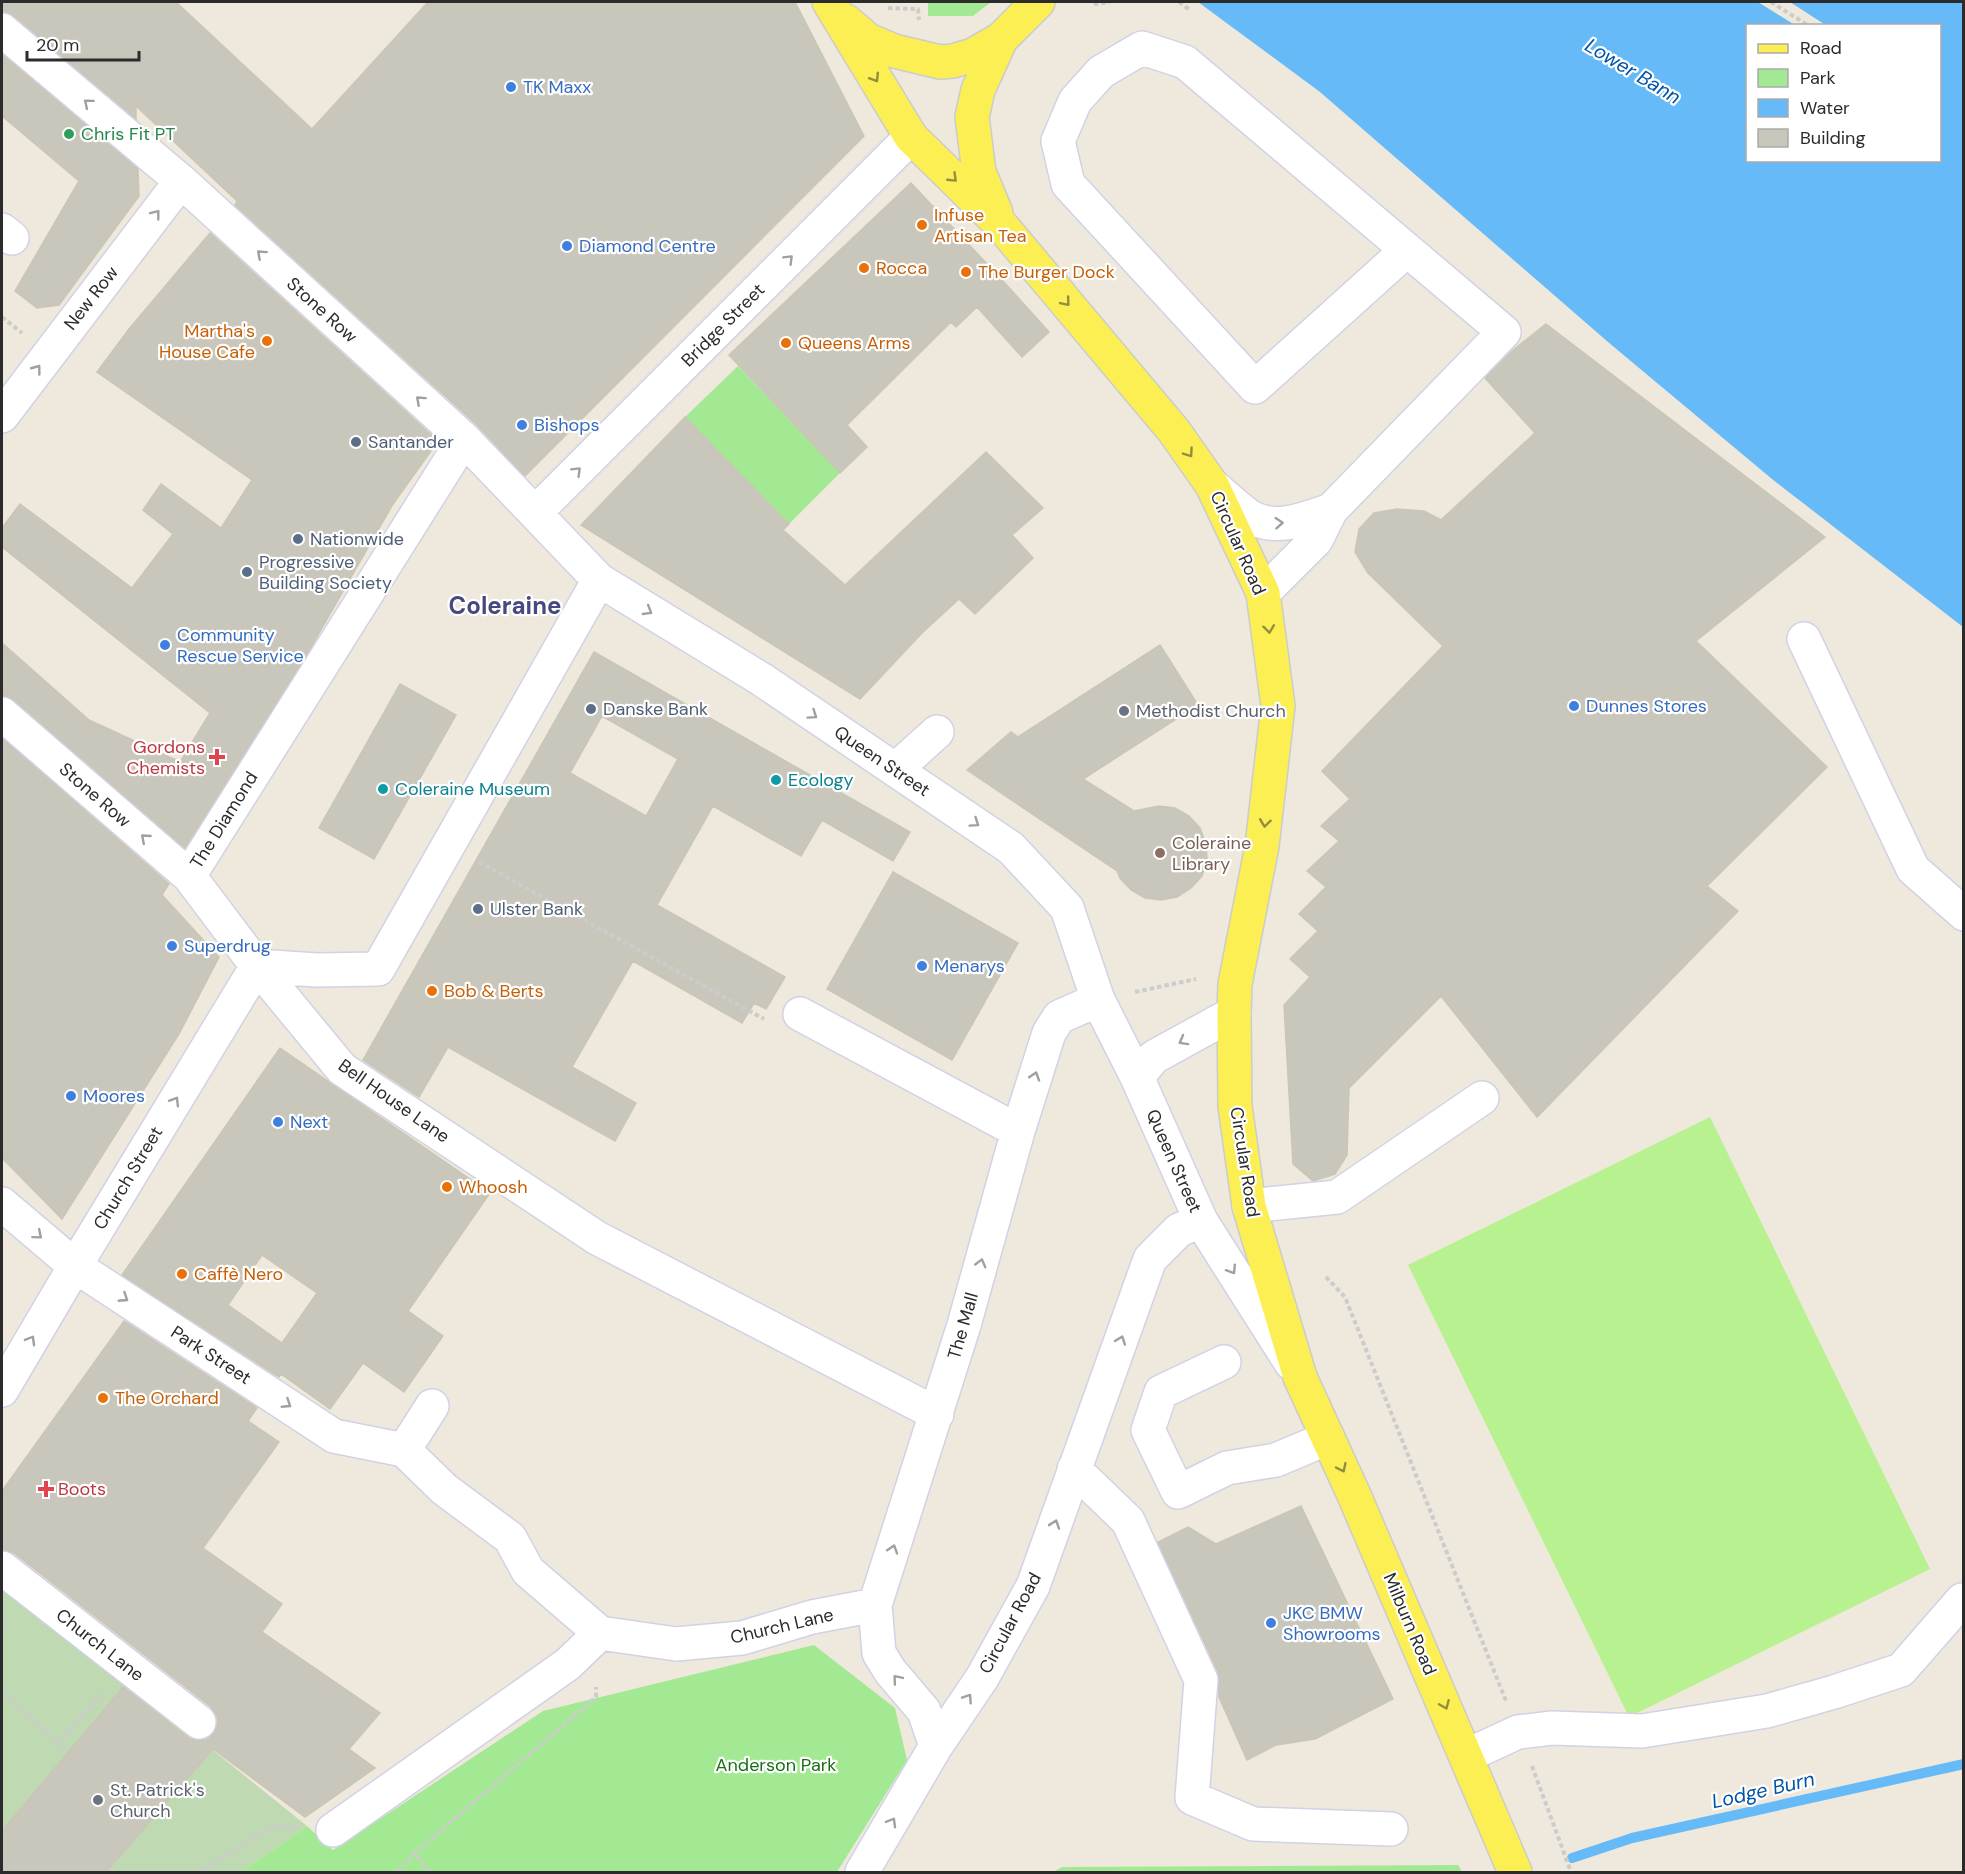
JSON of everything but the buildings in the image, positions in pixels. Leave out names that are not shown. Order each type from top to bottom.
[{"type":"main road","points":[[831,6],[868,40],[894,51],[939,62],[953,61],[973,55],[1001,39],[1038,2]]},
{"type":"main road","name":"Circular Road","points":[[831,6],[911,137],[1001,225],[1174,431],[1212,485],[1263,593],[1278,706],[1262,846],[1235,984],[1235,1106],[1248,1206],[1300,1377]]},
{"type":"main road","points":[[1001,39],[978,90],[972,117],[979,172],[1001,225]]},
{"type":"main road","name":"Milburn Road","points":[[1300,1377],[1329,1438],[1511,1862]]},
{"type":"street","name":"Stone Row","points":[[2,30],[181,182],[464,439]]},
{"type":"street","points":[[1263,593],[1316,540],[1331,510],[1504,332],[1185,62],[1142,48],[1101,72],[1075,101],[1058,141],[1068,184],[1255,387],[1407,250]]},
{"type":"street","name":"Bridge Street","points":[[535,513],[911,137]]},
{"type":"street","name":"New Row","points":[[2,416],[181,182]]},
{"type":"street","points":[[256,966],[317,970],[378,969],[599,580],[464,439]]},
{"type":"street","name":"The Diamond","points":[[256,966],[189,876],[464,439]]},
{"type":"street","points":[[1212,485],[1249,516],[1268,524],[1298,522],[1331,510]]},
{"type":"street","name":"Queen Street","points":[[599,580],[761,679],[1011,848],[1067,908],[1098,1000]]},
{"type":"street","points":[[1804,639],[1913,869],[1964,914]]},
{"type":"street","name":"Stone Row","points":[[2,714],[189,876]]},
{"type":"street","points":[[895,770],[937,732]]},
{"type":"street","name":"Bell House Lane","points":[[256,966],[342,1069],[597,1238],[937,1414]]},
{"type":"street","name":"Church Street","points":[[2,1390],[256,966]]},
{"type":"street","points":[[1098,1000],[1137,1077],[1154,1057],[1234,1013]]},
{"type":"street","name":"The Mall","points":[[936,1746],[924,1711],[890,1671],[879,1653],[875,1605],[937,1414],[1018,1131],[1049,1033],[1059,1017],[1098,1000]]},
{"type":"street","points":[[800,1014],[1018,1131]]},
{"type":"street","name":"Queen Street","points":[[1137,1077],[1201,1221]]},
{"type":"street","points":[[1248,1206],[1337,1197],[1482,1098]]},
{"type":"street","points":[[2,1204],[75,1266]]},
{"type":"street","points":[[1201,1221],[1300,1377]]},
{"type":"street","name":"Circular Road","points":[[862,1872],[936,1746],[982,1678],[1033,1586],[1150,1259],[1179,1230],[1201,1221]]},
{"type":"street","name":"Park Street","points":[[75,1266],[334,1436],[405,1450]]},
{"type":"street","points":[[1224,1362],[1161,1392],[1148,1430],[1178,1492],[1227,1468],[1276,1460],[1329,1438]]},
{"type":"street","points":[[333,1830],[568,1664],[600,1633],[528,1571],[510,1538],[444,1489],[405,1450],[432,1406]]},
{"type":"street","points":[[1074,1469],[1128,1521],[1202,1680],[1192,1798],[1253,1824],[1391,1828]]},
{"type":"street","name":"Church Lane","points":[[2,1568],[199,1722]]},
{"type":"street","points":[[1466,1756],[1518,1732],[1552,1728],[1642,1731],[1767,1711],[1834,1692],[1901,1670],[1962,1600]]},
{"type":"street","name":"Church Lane","points":[[600,1633],[676,1644],[742,1638],[812,1617],[875,1605]]},
{"type":"path","points":[[1095,3],[1110,2]]},
{"type":"path","points":[[1179,2],[1190,10]]},
{"type":"path","points":[[1771,2],[1806,24]]},
{"type":"path","points":[[448,845],[765,1020],[800,1014]]},
{"type":"path","points":[[1098,1000],[1196,979]]},
{"type":"path","points":[[1326,1277],[1345,1297],[1548,1808],[1570,1872]]},
{"type":"path","points":[[398,1872],[415,1853],[596,1697],[600,1633]]},
{"type":"path","points":[[58,1742],[128,1666]]},
{"type":"path","points":[[2,1691],[68,1752]]},
{"type":"path","points":[[200,1872],[273,1826],[333,1830]]},
{"type":"path","points":[[415,1853],[429,1872]]},
{"type":"green space","points":[[928,2],[991,2],[973,16],[928,16]]},
{"type":"green space","points":[[738,366],[840,473],[789,524],[685,417]]},
{"type":"green space","points":[[1710,1117],[1930,1569],[1629,1717],[1408,1265]]},
{"type":"green space","points":[[2,1580],[307,1826],[241,1872],[2,1872]]},
{"type":"green space","name":"Anderson Park","points":[[814,1645],[895,1708],[907,1760],[837,1872],[241,1872],[307,1826],[333,1850],[543,1711]]},
{"type":"green space","points":[[1458,1865],[1462,1872],[1053,1872],[1062,1867]]},
{"type":"water","name":"Lower Bann","points":[[1198,2],[1963,2],[1963,627],[1772,479],[1608,342],[1320,92]]},
{"type":"pier","points":[[1758,2],[1790,2],[1824,24],[1793,24]]},
{"type":"waterway","name":"Lodge Burn","points":[[1572,1858],[1632,1838],[1964,1764]]},
{"type":"place","name":"TK Maxx","points":[[511,87]]},
{"type":"place","name":"Chris Fit PT","points":[[69,134]]},
{"type":"place","name":"Infuse Artisan Tea","points":[[922,225]]},
{"type":"place","name":"Diamond Centre","points":[[567,246]]},
{"type":"place","name":"Rocca","points":[[864,268]]},
{"type":"place","name":"The Burger Dock","points":[[966,272]]},
{"type":"place","name":"Martha's House Cafe","points":[[267,341]]},
{"type":"place","name":"Queens Arms","points":[[786,343]]},
{"type":"place","name":"Bishops","points":[[522,425]]},
{"type":"place","name":"Santander","points":[[356,442]]},
{"type":"place","name":"Nationwide","points":[[298,539]]},
{"type":"place","name":"Progressive Building Society","points":[[247,572]]},
{"type":"place","name":"Community Rescue Service","points":[[165,645]]},
{"type":"place","name":"Dunnes Stores","points":[[1574,706]]},
{"type":"place","name":"Danske Bank","points":[[591,709]]},
{"type":"place","name":"Methodist Church","points":[[1124,711]]},
{"type":"place","name":"Gordons Chemists","points":[[217,757]]},
{"type":"place","name":"Ecology","points":[[776,780]]},
{"type":"place","name":"Coleraine Museum","points":[[383,789]]},
{"type":"place","name":"Coleraine Library","points":[[1160,853]]},
{"type":"place","name":"Ulster Bank","points":[[478,909]]},
{"type":"place","name":"Superdrug","points":[[172,946]]},
{"type":"place","name":"Menarys","points":[[922,966]]},
{"type":"place","name":"Bob & Berts","points":[[432,991]]},
{"type":"place","name":"Moores","points":[[71,1096]]},
{"type":"place","name":"Next","points":[[278,1122]]},
{"type":"place","name":"Whoosh","points":[[447,1187]]},
{"type":"place","name":"Caffè Nero","points":[[182,1274]]},
{"type":"place","name":"The Orchard","points":[[103,1398]]},
{"type":"place","name":"Boots","points":[[46,1489]]},
{"type":"place","name":"JKC BMW Showrooms","points":[[1271,1623]]},
{"type":"place","name":"St. Patrick's Church","points":[[98,1800]]},
{"type":"district","name":"Coleraine","points":[[505,605]]}]
